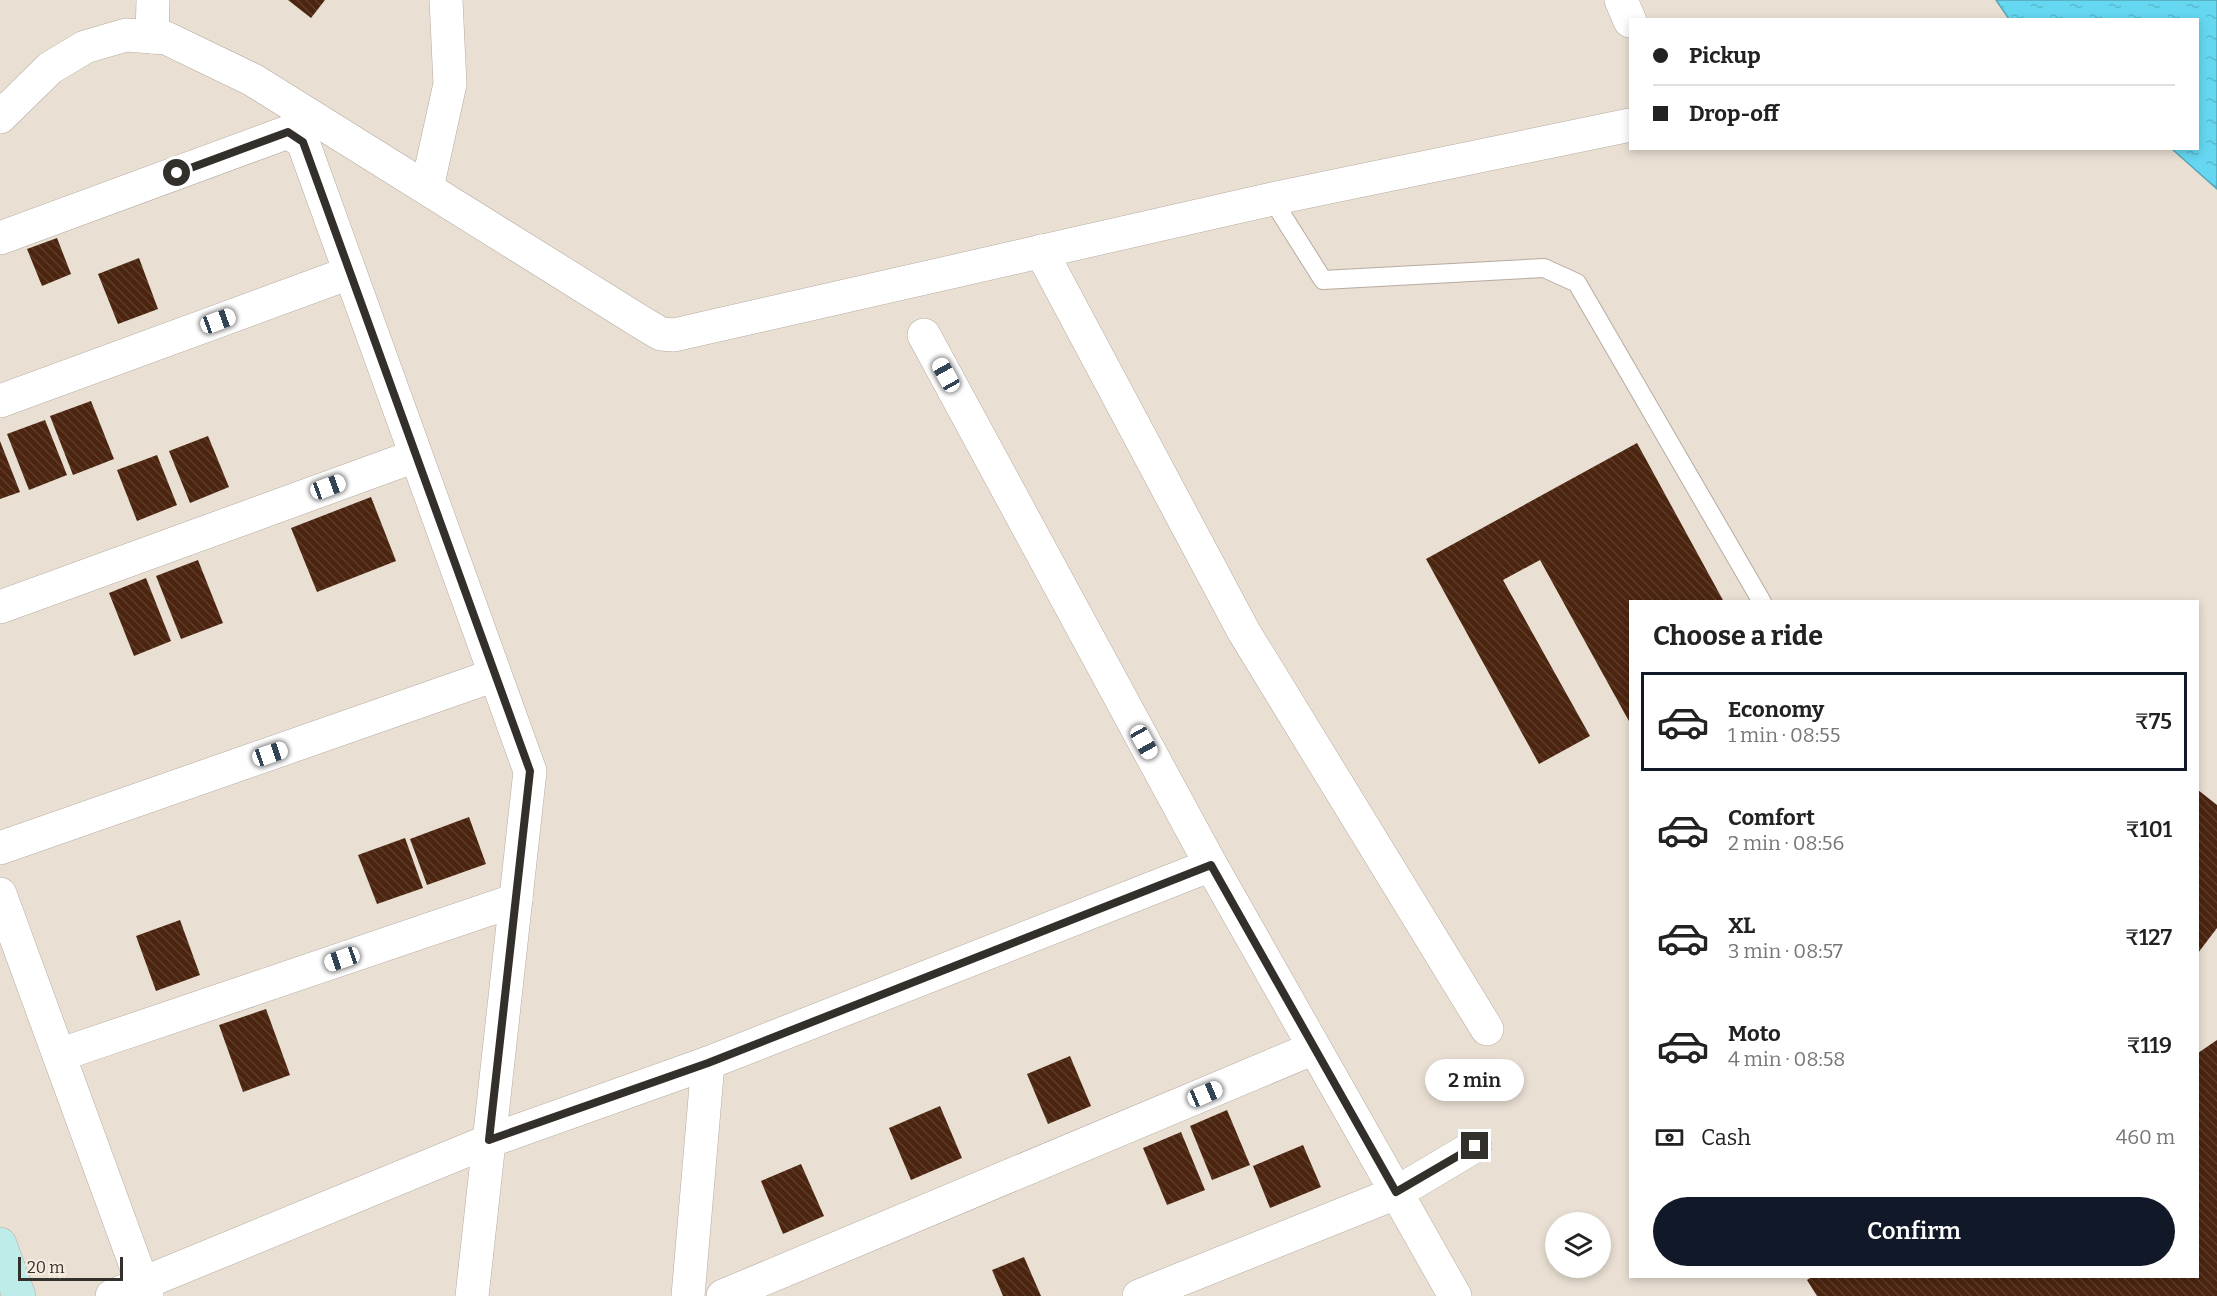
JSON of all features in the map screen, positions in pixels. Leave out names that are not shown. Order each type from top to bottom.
[{"type":"street","points":[[152,37],[153,0]]},
{"type":"street","points":[[427,188],[450,84],[446,0]]},
{"type":"street","points":[[1621,0],[1629,19]]},
{"type":"street","points":[[0,117],[50,68],[85,46],[126,35],[166,38],[253,80],[661,334],[674,334],[1272,199],[1629,125]]},
{"type":"street","points":[[0,238],[288,132],[303,142],[348,273],[530,771],[472,1296]]},
{"type":"street","points":[[1041,252],[1244,632],[1487,1029]]},
{"type":"street","points":[[0,401],[348,273]]},
{"type":"street","points":[[924,334],[1211,865],[1455,1296]]},
{"type":"street","points":[[0,607],[415,456]]},
{"type":"street","points":[[0,848],[495,675]]},
{"type":"street","points":[[112,1296],[145,1290],[489,1140],[708,1063],[1211,865]]},
{"type":"street","points":[[0,894],[145,1290]]},
{"type":"street","points":[[59,1054],[516,900]]},
{"type":"street","points":[[723,1296],[1314,1048]]},
{"type":"street","points":[[688,1296],[708,1063]]},
{"type":"street","points":[[1139,1296],[1396,1192],[1475,1146]]},
{"type":"street","points":[[0,1244],[19,1296]]},
{"type":"lane","points":[[1272,199],[1323,280],[1544,268],[1577,283],[1761,600]]},
{"type":"water","points":[[1996,0],[2217,0],[2217,189],[2173,150],[2199,150],[2199,18],[2008,18]]},
{"type":"building","points":[[288,0],[325,0],[311,18]]},
{"type":"building","points":[[57,238],[71,274],[42,286],[27,249]]},
{"type":"building","points":[[139,258],[158,309],[118,324],[98,274]]},
{"type":"building","points":[[91,401],[114,459],[73,475],[50,416]]},
{"type":"building","points":[[45,420],[67,475],[29,490],[7,434]]},
{"type":"building","points":[[208,436],[229,487],[190,503],[169,451]]},
{"type":"building","points":[[0,441],[20,492],[0,499]]},
{"type":"building","points":[[1637,443],[1723,600],[1629,600],[1629,721],[1540,560],[1503,580],[1590,736],[1539,764],[1426,559]]},
{"type":"building","points":[[157,455],[177,505],[137,521],[117,470]]},
{"type":"building","points":[[371,497],[396,561],[317,592],[291,528]]},
{"type":"building","points":[[198,560],[223,623],[181,639],[156,576]]},
{"type":"building","points":[[146,578],[171,641],[134,656],[109,593]]},
{"type":"building","points":[[2199,791],[2217,805],[2217,928],[2199,952]]},
{"type":"building","points":[[469,817],[486,864],[427,885],[410,839]]},
{"type":"building","points":[[405,838],[423,888],[377,904],[358,855]]},
{"type":"building","points":[[180,920],[200,975],[156,991],[136,936]]},
{"type":"building","points":[[266,1009],[290,1075],[243,1092],[219,1025]]},
{"type":"building","points":[[2217,1040],[2217,1296],[1817,1296],[1807,1280],[1810,1278],[2199,1278],[2199,1052]]},
{"type":"building","points":[[1070,1056],[1091,1106],[1048,1124],[1027,1074]]},
{"type":"building","points":[[940,1106],[962,1158],[911,1180],[889,1128]]},
{"type":"building","points":[[1227,1110],[1250,1165],[1212,1180],[1190,1126]]},
{"type":"building","points":[[1181,1132],[1205,1190],[1167,1205],[1143,1148]]},
{"type":"building","points":[[1303,1145],[1321,1187],[1270,1208],[1253,1166]]},
{"type":"building","points":[[801,1164],[824,1216],[783,1234],[761,1181]]},
{"type":"building","points":[[1024,1257],[1041,1296],[1003,1296],[992,1270]]},
{"type":"route","points":[[177,173],[288,132],[303,142],[348,273],[530,771],[489,1140],[708,1063],[1211,865],[1396,1192],[1475,1146]]}]
